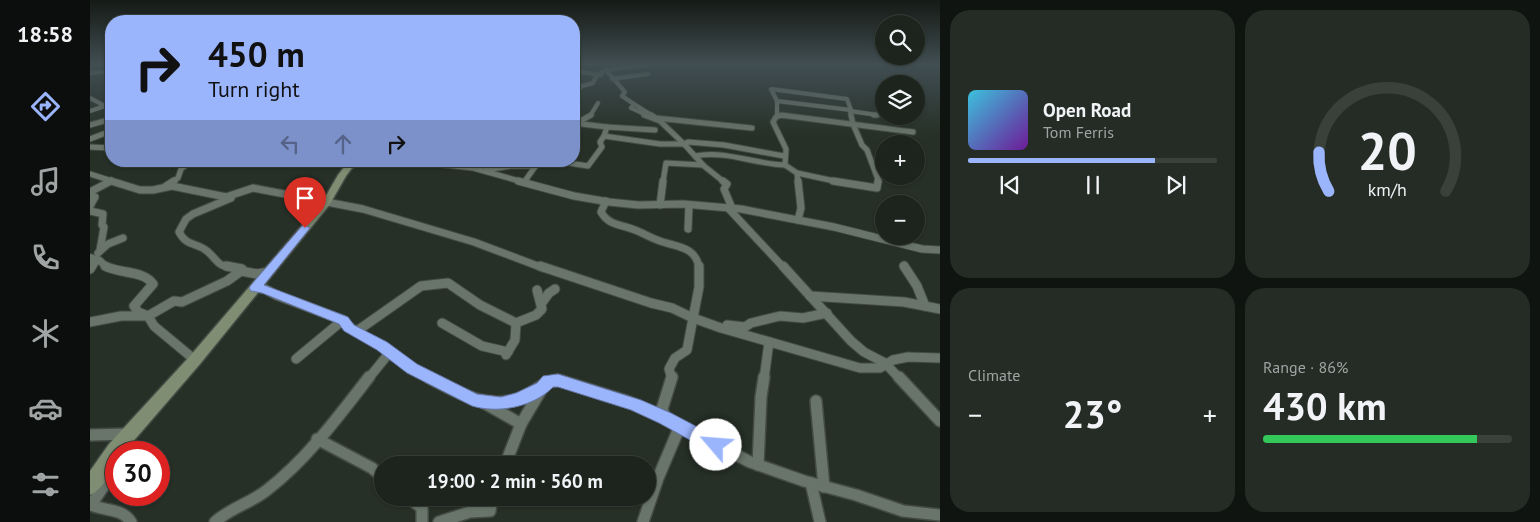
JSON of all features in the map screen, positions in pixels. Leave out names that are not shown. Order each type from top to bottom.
[{"type":"street","points":[[621,88],[625,92],[622,96],[634,104],[631,108],[636,113],[656,118],[685,119],[752,128]]},
{"type":"street","points":[[695,156],[730,156],[784,165],[797,172],[869,188],[877,188],[879,183],[867,150],[862,145],[853,124],[847,99],[771,89],[777,102],[777,116],[773,122],[786,149],[784,165]]},
{"type":"street","points":[[91,100],[105,105]]},
{"type":"street","points":[[777,102],[875,115]]},
{"type":"street","points":[[580,121],[590,116],[598,103]]},
{"type":"street","points":[[90,111],[105,105]]},
{"type":"street","points":[[777,116],[786,114],[913,132]]},
{"type":"street","points":[[656,118],[673,136],[684,144],[702,165],[727,184],[724,189],[730,208],[810,296],[857,346],[884,364],[940,422]]},
{"type":"street","points":[[90,125],[105,121]]},
{"type":"street","points":[[580,124],[655,130]]},
{"type":"street","points":[[580,165],[588,166],[600,150],[602,147],[600,142],[607,127]]},
{"type":"street","points":[[90,139],[105,133]]},
{"type":"street","points":[[604,136],[660,144],[684,144],[688,142],[724,145],[784,156]]},
{"type":"street","points":[[90,147],[105,149]]},
{"type":"street","points":[[660,205],[666,163],[702,165]]},
{"type":"street","points":[[90,174],[145,191],[166,186],[178,178],[184,167]]},
{"type":"street","points":[[126,441],[327,202],[345,167]]},
{"type":"street","points":[[464,167],[525,181],[574,196],[638,206],[689,205],[730,208],[842,228],[922,248],[940,250]]},
{"type":"street","points":[[484,171],[506,167]]},
{"type":"street","points":[[525,181],[535,167]]},
{"type":"street","points":[[797,172],[797,186],[801,208],[798,220]]},
{"type":"street","points":[[90,192],[111,181]]},
{"type":"street","points":[[166,186],[205,192],[221,197],[253,188],[363,209],[474,242],[602,289],[672,308],[693,318],[860,368],[873,370],[898,358],[940,358]]},
{"type":"street","points":[[232,195],[231,199],[193,214],[186,219],[179,232],[184,241],[205,249],[216,262],[224,266],[242,270],[241,272],[257,274],[269,272]]},
{"type":"street","points":[[90,196],[95,197],[90,206]]},
{"type":"street","points":[[606,201],[601,212],[607,222],[633,229],[662,242],[681,247],[692,252],[697,258],[698,304],[689,325],[690,337],[687,350],[675,358],[669,370],[672,377],[662,409],[665,418]]},
{"type":"street","points":[[688,229],[689,205]]},
{"type":"street","points":[[90,211],[103,214],[102,225],[104,226],[104,233],[98,252],[100,258],[92,258]]},
{"type":"street","points":[[100,250],[108,244],[123,238]]},
{"type":"street","points":[[90,269],[96,263],[92,258]]},
{"type":"street","points":[[92,258],[99,260],[105,268],[111,271],[147,276],[151,279],[153,284],[134,306],[138,312],[148,316],[154,326],[196,360]]},
{"type":"street","points":[[904,266],[917,286],[925,306]]},
{"type":"street","points":[[90,322],[121,316],[148,316],[174,301],[182,302],[189,297],[228,281],[241,272]]},
{"type":"street","points":[[357,331],[421,286],[438,282],[448,284],[480,305],[516,323],[536,315],[542,309],[537,290]]},
{"type":"street","points":[[255,288],[265,289],[276,295],[344,320],[349,328],[390,352],[403,363],[522,424]]},
{"type":"street","points":[[541,304],[548,293],[555,289]]},
{"type":"street","points":[[810,296],[833,299],[904,302],[940,309]]},
{"type":"street","points":[[706,322],[745,327],[751,322],[774,317],[803,318],[826,313]]},
{"type":"street","points":[[296,359],[344,320]]},
{"type":"street","points":[[442,323],[468,339],[507,354],[516,342],[518,335],[516,323]]},
{"type":"street","points":[[758,465],[762,396],[769,342]]},
{"type":"street","points":[[215,522],[242,505],[253,501],[268,490],[317,439],[390,352]]},
{"type":"street","points":[[509,456],[522,424],[543,387],[549,381],[558,380],[626,401],[665,418],[699,437],[758,465],[904,511],[940,515]]},
{"type":"street","points":[[482,402],[501,403],[519,399],[543,387]]},
{"type":"street","points":[[816,401],[824,487]]},
{"type":"street","points":[[927,409],[940,413]]},
{"type":"street","points":[[643,522],[658,478],[680,426]]},
{"type":"street","points":[[90,435],[130,434]]},
{"type":"street","points":[[317,439],[374,470]]},
{"type":"street","points":[[90,486],[105,468]]},
{"type":"street","points":[[811,483],[820,522]]},
{"type":"street","points":[[105,486],[91,504],[96,508],[117,512],[129,518],[131,522]]},
{"type":"street","points":[[419,506],[422,508],[422,521],[438,522],[470,512],[490,511],[491,506]]},
{"type":"route","points":[[305,228],[255,288],[265,289],[276,295],[344,320],[349,328],[382,346],[403,363],[472,399],[482,402],[501,403],[519,399],[543,387],[549,381],[558,380],[626,401],[665,418],[716,445]]}]
